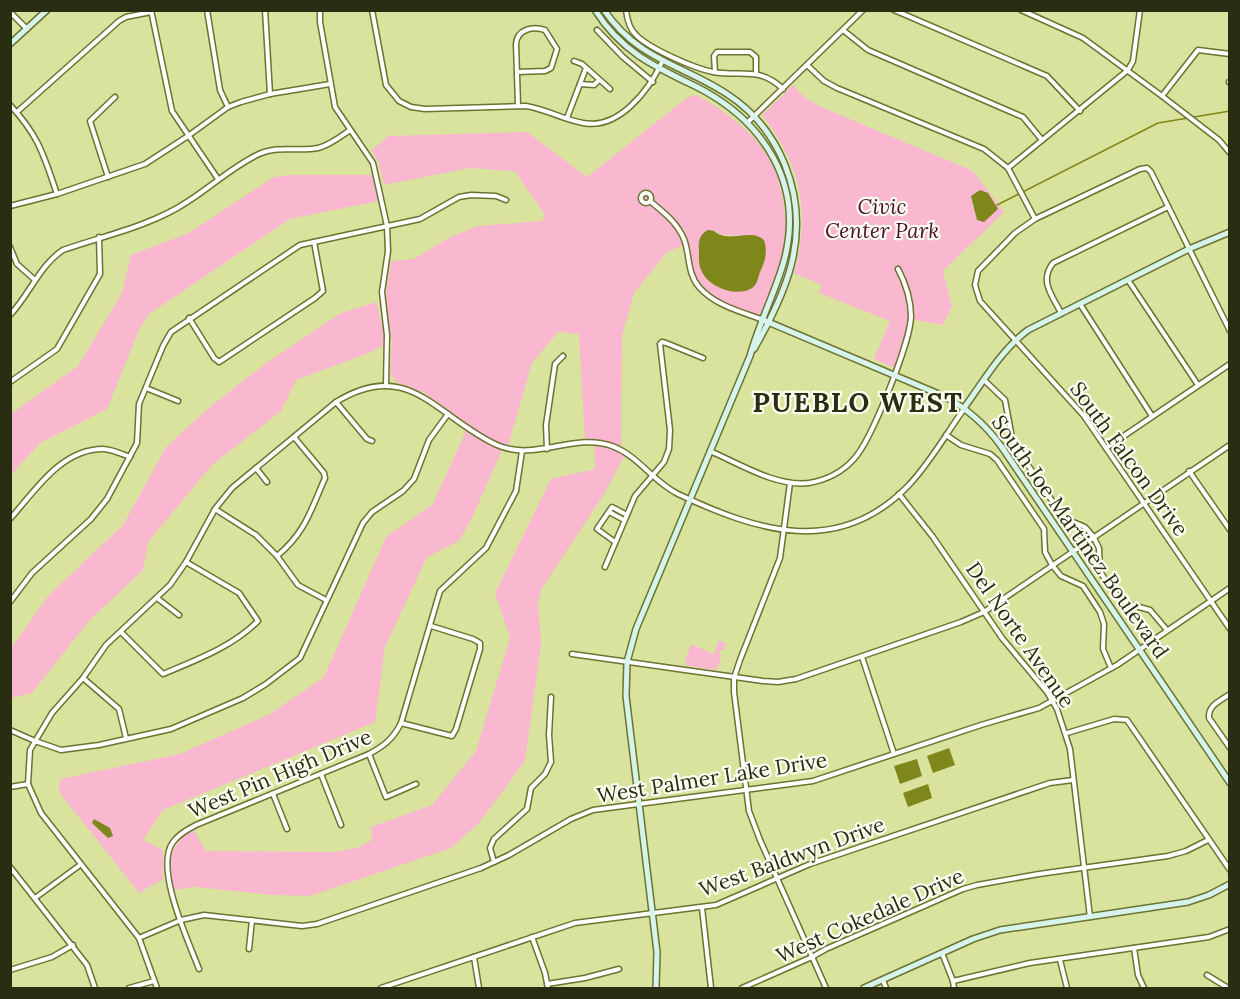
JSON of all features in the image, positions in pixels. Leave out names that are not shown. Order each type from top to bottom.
[{"type":"main road","points":[[10,44],[47,10]]},
{"type":"main road","points":[[595,10],[622,44],[659,69],[718,99],[747,122],[761,137],[777,165],[784,186],[788,212],[788,237],[784,259],[761,319],[750,356]]},
{"type":"main road","points":[[604,10],[628,38],[662,62],[727,94],[753,116],[772,140],[784,161],[792,184],[796,212],[796,238],[792,261],[769,321],[750,356],[636,629],[627,662],[626,696],[657,961],[656,988]]},
{"type":"main road","points":[[964,408],[1016,340],[1028,330],[1189,249],[1230,232]]},
{"type":"main road","name":"South Joe Martinez Boulevard","points":[[761,319],[941,395],[964,408],[995,439],[1230,783]]},
{"type":"main road","points":[[864,988],[973,939],[1000,930],[1188,902],[1230,885]]},
{"type":"street","points":[[207,10],[220,90],[228,107]]},
{"type":"street","points":[[266,10],[270,94]]},
{"type":"street","points":[[320,10],[320,22],[335,107],[374,164],[387,226],[388,251],[382,292],[387,335],[386,385]]},
{"type":"street","points":[[372,10],[384,77],[389,91],[399,101],[417,108],[518,105],[542,109],[589,124],[610,120],[636,101],[653,82],[662,62]]},
{"type":"street","points":[[626,10],[629,26],[637,36],[670,56],[715,72],[756,74],[770,78],[783,89]]},
{"type":"street","points":[[747,122],[862,10]]},
{"type":"street","points":[[894,10],[1047,76],[1080,111]]},
{"type":"street","points":[[1021,10],[1083,38],[1220,140],[1230,153]]},
{"type":"street","points":[[1008,168],[1128,70],[1133,61],[1140,10]]},
{"type":"street","points":[[17,112],[119,21],[151,11],[172,111],[218,179]]},
{"type":"street","points":[[10,12],[27,29]]},
{"type":"street","points":[[517,72],[549,69],[553,65],[557,49],[548,32],[542,29],[520,33],[516,44],[518,105]]},
{"type":"street","points":[[597,30],[618,53],[653,82]]},
{"type":"street","points":[[843,30],[868,50],[1023,117],[1042,140]]},
{"type":"street","points":[[1162,96],[1198,50],[1230,54]]},
{"type":"street","points":[[715,72],[714,58],[717,52],[750,52],[756,57],[756,74]]},
{"type":"street","points":[[574,61],[586,68],[610,89]]},
{"type":"street","points":[[807,65],[830,84],[984,149],[1008,168],[1035,219],[1140,169],[1147,168],[1230,331]]},
{"type":"street","points":[[567,118],[586,68]]},
{"type":"street","points":[[580,84],[594,85],[599,80]]},
{"type":"street","points":[[10,206],[57,194],[145,164],[228,107],[270,94],[330,84]]},
{"type":"street","points":[[108,177],[90,121],[115,97]]},
{"type":"street","points":[[10,105],[34,133],[57,194]]},
{"type":"street","points":[[10,315],[23,301],[51,258],[63,250],[153,219],[186,203],[218,179],[260,153],[273,150],[315,149],[332,142],[350,129]]},
{"type":"street","points":[[10,602],[32,573],[91,519],[107,499],[137,443],[139,404],[171,332],[300,245],[420,219],[459,197],[496,196],[506,200]]},
{"type":"street","points":[[650,201],[672,220],[681,232],[691,273],[702,290],[714,299],[761,319]]},
{"type":"street","points":[[1061,313],[1046,283],[1047,271],[1053,263],[1168,207]]},
{"type":"street","name":"South Falcon Drive","points":[[1035,219],[1015,233],[978,271],[975,285],[980,301],[1078,408],[1230,629]]},
{"type":"street","points":[[10,382],[57,349],[100,274],[99,237]]},
{"type":"street","points":[[189,318],[214,358],[219,362],[323,291],[314,242]]},
{"type":"street","points":[[10,247],[17,264],[35,280]]},
{"type":"street","points":[[710,451],[790,483],[822,480],[842,470],[852,461],[867,440],[908,338],[911,318],[908,294],[898,269]]},
{"type":"street","points":[[1128,280],[1198,385]]},
{"type":"street","points":[[1080,304],[1152,416]]},
{"type":"street","points":[[605,567],[638,492],[666,458],[670,439],[660,344],[666,343],[702,358]]},
{"type":"street","points":[[547,449],[546,425],[555,364],[563,356]]},
{"type":"street","points":[[1106,448],[1230,364]]},
{"type":"street","points":[[984,380],[1007,402],[1012,443],[1061,514],[1066,519],[1085,526],[1093,536],[1099,548],[1100,572],[1114,594],[1128,604],[1150,610],[1167,630]]},
{"type":"street","points":[[157,988],[140,938],[41,813],[28,784],[30,750],[52,713],[83,678],[106,645],[158,598],[186,562],[215,509],[232,488],[336,402],[352,392],[370,386],[386,385],[415,392],[496,445],[522,451],[578,443],[605,444],[630,455],[667,487],[754,524],[784,531],[817,531],[850,524],[874,513],[899,494],[921,471],[964,408]]},
{"type":"street","points":[[146,388],[178,401]]},
{"type":"street","points":[[336,402],[367,439],[372,441]]},
{"type":"street","points":[[10,730],[61,750],[99,744],[171,729],[243,698],[266,684],[300,658],[363,524],[372,512],[403,491],[414,479],[429,440],[448,414]]},
{"type":"street","points":[[946,435],[958,443],[987,452],[994,457],[1044,529],[1045,552],[1052,565],[1061,576],[1083,586],[1100,612],[1104,624],[1102,649],[1111,668]]},
{"type":"street","points":[[277,556],[293,543],[303,528],[325,478],[324,473],[294,437]]},
{"type":"street","points":[[572,654],[734,678],[785,682],[862,657],[984,612],[1072,550],[1230,445]]},
{"type":"street","points":[[10,519],[54,468],[75,456],[105,448],[130,457]]},
{"type":"street","points":[[430,626],[480,643],[477,661],[452,736],[401,723],[440,591],[486,548],[516,492],[522,451]]},
{"type":"street","points":[[256,468],[267,482]]},
{"type":"street","points":[[1189,471],[1230,530]]},
{"type":"street","points":[[790,483],[780,558],[734,678],[734,692],[752,822],[826,988]]},
{"type":"street","name":"Del Norte Avenue","points":[[899,494],[933,537],[1002,638],[1053,702],[1067,733],[1090,917]]},
{"type":"street","points":[[215,509],[256,535],[277,556],[298,585],[326,600]]},
{"type":"street","points":[[615,542],[597,529],[611,509],[626,517]]},
{"type":"street","points":[[121,632],[163,674],[219,649],[258,621],[239,592],[186,562]]},
{"type":"street","name":"West Palmer Lake Drive","points":[[140,938],[181,920],[204,915],[302,926],[317,924],[494,862],[581,814],[603,808],[813,781],[981,725],[1035,710],[1111,668],[1230,588]]},
{"type":"street","points":[[158,598],[179,615]]},
{"type":"street","points":[[862,657],[894,754]]},
{"type":"street","points":[[83,678],[119,709],[126,738]]},
{"type":"street","points":[[1230,694],[1210,708],[1208,713],[1209,718],[1230,748]]},
{"type":"street","points":[[494,862],[490,848],[494,839],[527,809],[531,788],[545,774],[551,762],[549,735],[551,698]]},
{"type":"street","points":[[1067,733],[1114,719],[1123,719],[1132,727],[1230,870]]},
{"type":"street","name":"West Pin High Drive","points":[[199,969],[167,876],[166,859],[172,842],[196,825],[369,754],[395,736],[401,723]]},
{"type":"street","points":[[369,754],[386,797],[416,784]]},
{"type":"street","points":[[321,774],[341,825]]},
{"type":"street","name":"West Baldwyn Drive","points":[[381,988],[580,922],[720,904],[832,856],[1039,786],[1072,780]]},
{"type":"street","points":[[10,787],[28,784]]},
{"type":"street","points":[[273,794],[287,830]]},
{"type":"street","name":"West Cokedale Drive","points":[[742,988],[963,889],[1028,875],[1168,856],[1186,851],[1208,840]]},
{"type":"street","points":[[34,898],[80,865]]},
{"type":"street","points":[[10,867],[73,945],[87,965],[95,988]]},
{"type":"street","points":[[702,908],[711,988]]},
{"type":"street","points":[[249,949],[252,920]]},
{"type":"street","points":[[954,981],[1000,969],[1209,937],[1230,929]]},
{"type":"street","points":[[532,937],[548,986],[620,969]]},
{"type":"street","points":[[10,970],[52,957],[73,945]]},
{"type":"street","points":[[1134,948],[1138,975],[1144,988]]},
{"type":"street","points":[[942,953],[954,981],[954,988]]},
{"type":"street","points":[[474,957],[479,988]]},
{"type":"street","points":[[1060,960],[1067,988]]},
{"type":"street","points":[[1207,975],[1228,988]]},
{"type":"street","points":[[883,980],[886,988]]},
{"type":"street","points":[[129,988],[154,981]]},
{"type":"green space","name":"Civic Center Park","points":[[793,85],[803,96],[817,105],[973,171],[1004,212],[943,271],[952,306],[943,325],[911,319],[896,369],[874,359],[890,321],[819,293],[822,285],[794,273],[802,229],[799,190],[786,152],[762,115]]},
{"type":"green space","points":[[697,95],[743,127],[766,153],[774,169],[784,207],[786,236],[782,261],[761,313],[757,315],[729,305],[703,289],[693,273],[684,227],[681,232],[684,245],[667,252],[634,293],[622,336],[621,447],[601,440],[585,441],[579,334],[558,332],[532,363],[508,446],[478,432],[425,393],[396,382],[390,373],[392,342],[385,300],[391,261],[414,259],[450,237],[478,226],[542,221],[545,215],[515,171],[469,168],[384,185],[378,161],[371,151],[388,136],[527,132],[587,177],[688,97]],"holes":[[[716,231],[721,235],[755,236],[731,291],[708,280],[700,263],[699,245]]]},
{"type":"green space","points":[[372,175],[378,201],[290,219],[149,314],[139,330],[107,409],[40,443],[11,475],[11,414],[78,366],[122,293],[131,255],[189,233],[274,177]]},
{"type":"green space","points":[[376,302],[384,332],[383,346],[296,380],[281,411],[212,465],[148,542],[143,570],[88,622],[32,693],[11,698],[11,648],[49,595],[123,525],[166,447],[211,406],[265,364],[339,314]]},
{"type":"green space","points":[[756,393],[770,394],[772,404],[753,406]]},
{"type":"green space","points":[[467,429],[502,450],[472,518],[459,541],[427,557],[385,647],[375,722],[163,810],[143,840],[163,850],[163,879],[139,893],[59,792],[60,779],[180,754],[270,714],[324,677],[386,537],[433,504]]},
{"type":"green space","points":[[594,445],[613,449],[625,455],[604,494],[542,588],[538,601],[541,644],[525,761],[479,823],[451,848],[310,896],[272,895],[196,887],[173,890],[170,870],[171,855],[179,842],[193,829],[206,851],[336,852],[357,848],[372,840],[371,827],[432,805],[476,751],[510,638],[495,593],[551,479],[595,469]]},
{"type":"green space","points":[[719,640],[726,644],[723,651],[720,650],[719,654],[722,655],[716,670],[687,666],[685,662],[691,644],[714,654]]},
{"type":"shaded area","points":[[980,190],[988,193],[998,209],[984,222],[977,220],[971,196]]},
{"type":"shaded area","points":[[708,230],[726,236],[754,235],[764,240],[765,260],[754,287],[746,291],[731,291],[717,286],[706,277],[700,267],[699,243],[701,236]]},
{"type":"shaded area","points":[[949,748],[955,765],[933,773],[927,756]]},
{"type":"shaded area","points":[[917,759],[922,776],[900,784],[894,766]]},
{"type":"shaded area","points":[[928,784],[932,798],[908,807],[903,793]]},
{"type":"shaded area","points":[[94,819],[110,828],[113,836],[108,838],[92,823]]},
{"type":"waterway","points":[[997,205],[1158,123],[1230,111]]},
{"type":"district","name":"PUEBLO WEST","points":[[858,403]]}]
